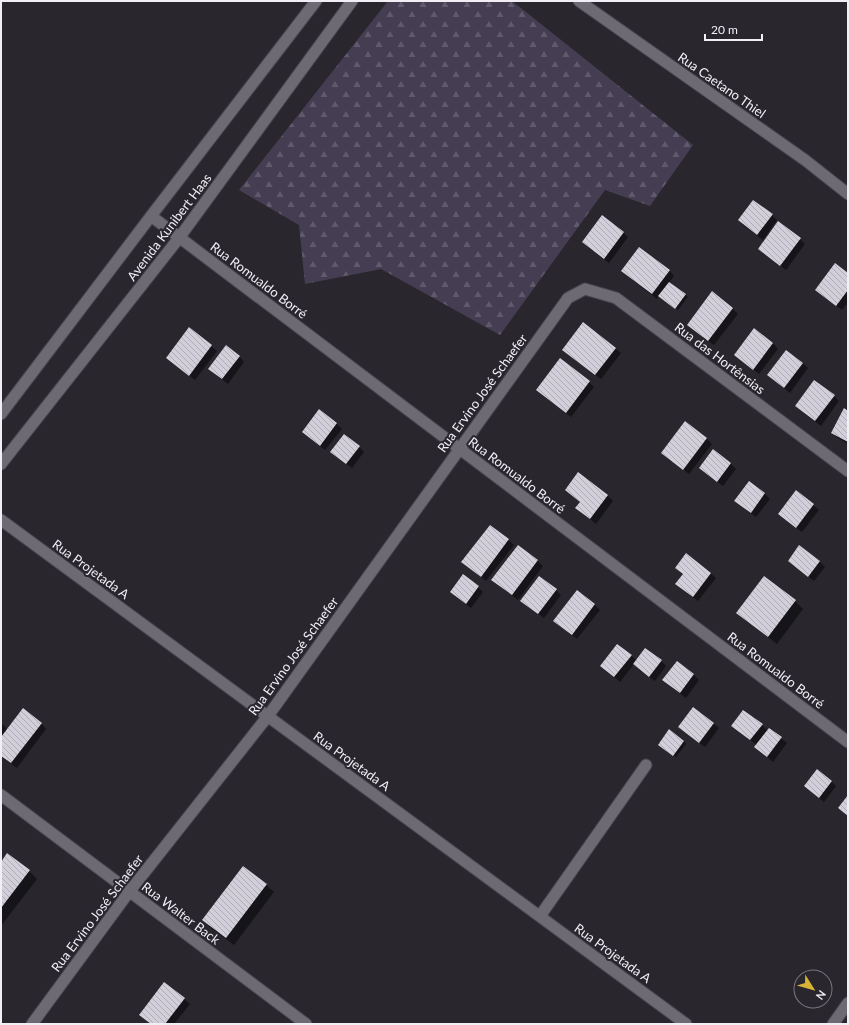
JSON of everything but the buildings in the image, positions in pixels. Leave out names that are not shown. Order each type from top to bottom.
[{"type":"street","name":"Avenida Kunibert Haas","points":[[1,414],[316,1]]},
{"type":"street","name":"Avenida Kunibert Haas","points":[[1,464],[179,238],[352,1]]},
{"type":"street","name":"Rua Caetano Thiel","points":[[579,1],[804,160],[848,194]]},
{"type":"street","name":"Rua Romualdo Borré","points":[[151,216],[848,742]]},
{"type":"street","name":"Rua das Hortênsias","points":[[568,298],[585,288],[616,298],[848,471]]},
{"type":"street","name":"Rua Ervino José Schaefer","points":[[32,1024],[129,892],[268,716],[568,298]]},
{"type":"street","name":"Rua Projetada A","points":[[1,520],[686,1024]]},
{"type":"street","points":[[540,916],[646,765]]},
{"type":"street","name":"Rua Walter Back","points":[[1,795],[306,1024]]},
{"type":"street","points":[[833,1024],[848,1003]]},
{"type":"green space","points":[[388,1],[512,1],[693,145],[650,206],[605,190],[500,335],[381,269],[305,284],[299,225],[239,190]]}]
